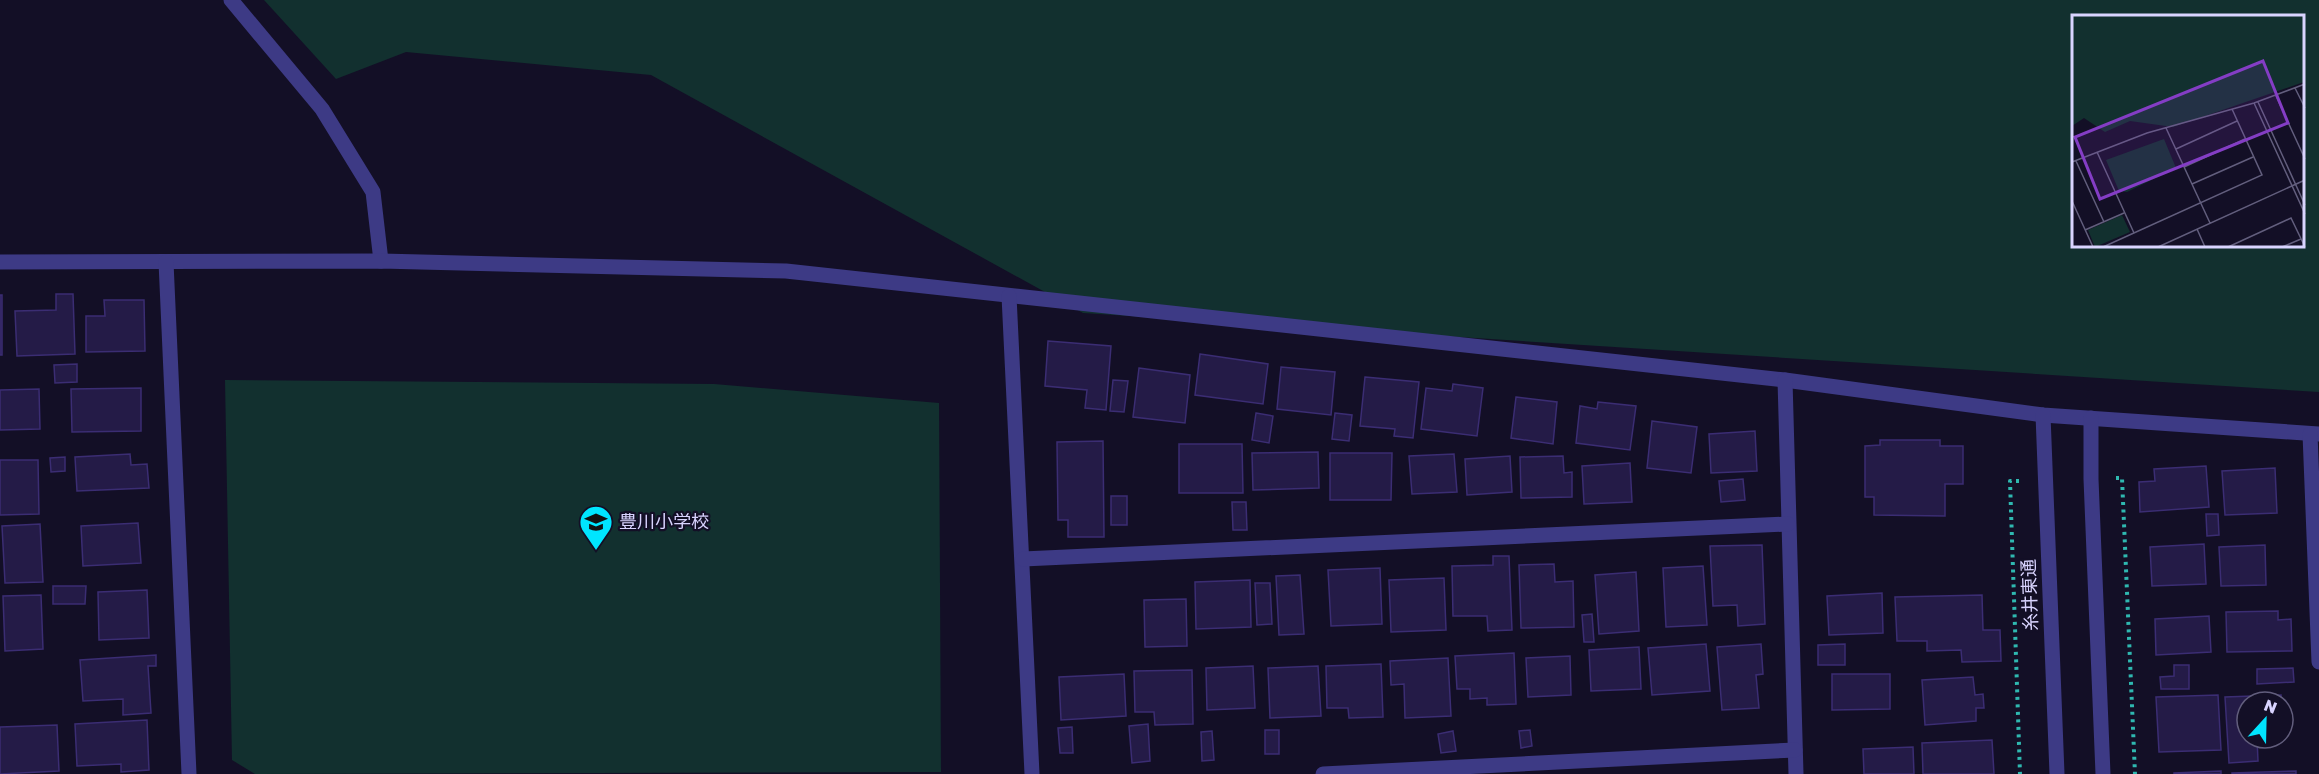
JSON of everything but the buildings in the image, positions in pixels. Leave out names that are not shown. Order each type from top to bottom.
[{"type":"street","points":[[231,0],[322,109],[373,192],[381,261]]},
{"type":"street","points":[[0,262],[381,261],[786,271],[1785,380],[2043,415],[2314,434],[2319,662]]},
{"type":"street","points":[[166,262],[189,774]]},
{"type":"street","points":[[1009,296],[1032,774]]},
{"type":"street","points":[[1785,380],[1796,774]]},
{"type":"street","name":"糸井東通","points":[[2043,415],[2057,774]]},
{"type":"street","points":[[2091,418],[2091,479],[2103,774]]},
{"type":"street","points":[[1023,559],[1788,524]]},
{"type":"street","points":[[1323,774],[1795,750]]},
{"type":"green space","points":[[264,0],[2319,0],[2319,392],[1083,313],[651,75],[406,52],[336,79]]},
{"type":"green space","name":"豊川小学校","points":[[225,380],[714,384],[939,403],[941,772],[255,774],[232,760]]},
{"type":"place","name":"豊川小学校","points":[[596,551]]}]
